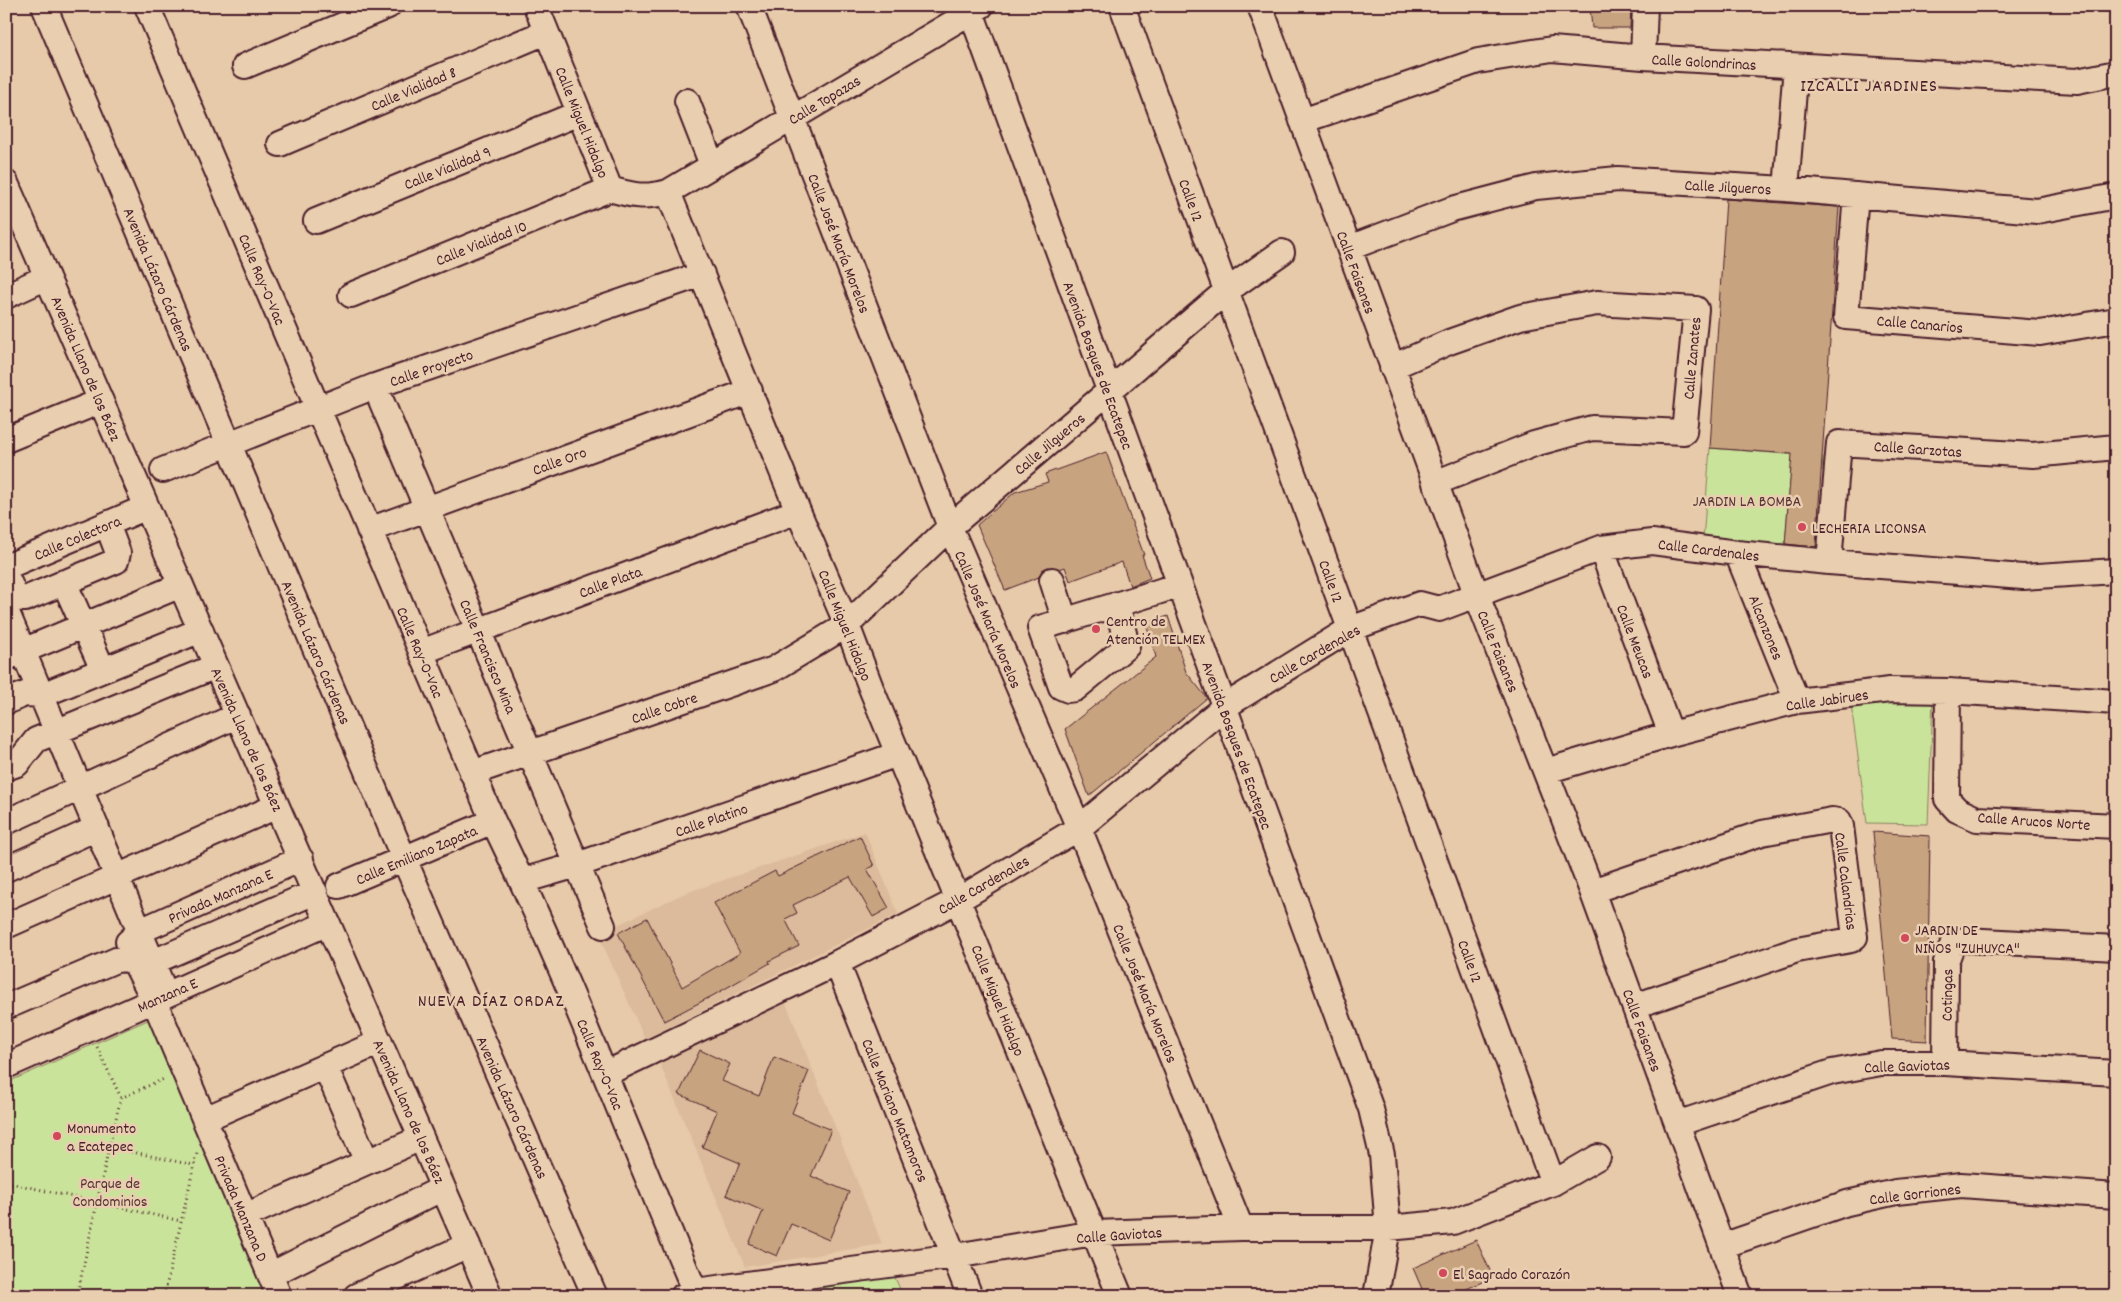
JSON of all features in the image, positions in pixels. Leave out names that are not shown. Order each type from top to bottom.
[{"type":"street","name":"Avenida Lázaro Cárdenas","points":[[44,6],[404,859],[595,1296]]},
{"type":"street","name":"Calle Ray-O-Vac","points":[[147,6],[472,773],[522,882],[605,1074],[692,1294]]},
{"type":"street","points":[[245,66],[388,6]]},
{"type":"street","name":"Calle Miguel Hidalgo","points":[[536,6],[610,190],[633,196],[650,196],[668,192],[798,511],[847,625],[1120,1296]]},
{"type":"street","name":"Calle José María Morelos","points":[[749,6],[950,527],[1079,828],[1241,1228]]},
{"type":"street","name":"Calle 12","points":[[1122,6],[1225,292],[1553,1183]]},
{"type":"street","name":"Calle Faisanes","points":[[1260,6],[1477,596],[1635,1006],[1740,1296]]},
{"type":"street","points":[[1643,57],[1645,6]]},
{"type":"street","name":"Calle Topazas","points":[[668,192],[974,8]]},
{"type":"street","name":"Avenida Bosques de Ecatepec","points":[[974,8],[1108,392],[1371,1109],[1382,1155],[1388,1228],[1376,1296]]},
{"type":"street","name":"Calle Vialidad 8","points":[[280,144],[546,32]]},
{"type":"street","name":"Calle Golondrinas","points":[[1302,121],[1478,61],[1552,49],[1643,57],[2077,82],[2116,73]]},
{"type":"street","points":[[1786,189],[1796,66]]},
{"type":"street","points":[[687,101],[712,165]]},
{"type":"street","name":"Calle Vialidad 9","points":[[316,221],[579,113]]},
{"type":"street","name":"Calle Jilgueros","points":[[1349,248],[1452,208],[1536,187],[1618,179],[1786,189],[2037,211],[2116,196]]},
{"type":"street","name":"Avenida Llano de los Báez","points":[[6,183],[316,892],[490,1296]]},
{"type":"street","name":"Calle Vialidad 10","points":[[352,295],[610,190]]},
{"type":"street","name":"Calle Canarios","points":[[1856,195],[1846,317],[2040,333],[2116,320]]},
{"type":"street","name":"Calle Jilgueros","points":[[847,625],[950,527],[1225,292],[1282,252]]},
{"type":"street","name":"Calle Proyecto","points":[[163,470],[375,386],[702,274]]},
{"type":"street","points":[[6,296],[47,278]]},
{"type":"street","name":"Calle Zanates","points":[[1392,367],[1449,342],[1520,317],[1596,303],[1696,309],[1684,432],[1592,428],[1534,444],[1435,483]]},
{"type":"street","name":"Calle Francisco Mina","points":[[375,386],[603,926]]},
{"type":"street","name":"Calle Oro","points":[[369,530],[750,391]]},
{"type":"street","points":[[6,440],[101,401]]},
{"type":"street","name":"Calle Garzotas","points":[[1829,562],[1839,443],[2033,455],[2116,447]]},
{"type":"street","name":"Calle Colectora","points":[[6,567],[147,507]]},
{"type":"street","name":"Calle Plata","points":[[421,652],[798,511]]},
{"type":"street","points":[[9,603],[25,599],[116,561],[118,557],[107,524]]},
{"type":"street","name":"Calle Cardenales","points":[[605,1074],[837,963],[958,900],[1079,828],[1224,707],[1350,629],[1477,596],[1601,548],[1652,542],[1829,562],[2023,577],[2116,571]]},
{"type":"street","name":"Calle Meucas","points":[[1601,548],[1672,734]]},
{"type":"street","name":"Alcanzones","points":[[1737,553],[1797,701]]},
{"type":"street","points":[[6,575],[15,654],[42,695],[153,962],[160,997]]},
{"type":"street","points":[[1052,580],[1065,621]]},
{"type":"street","points":[[64,582],[102,670]]},
{"type":"street","points":[[15,654],[181,585]]},
{"type":"street","points":[[1117,604],[1127,646],[1075,689],[1061,688],[1040,628],[1065,621],[1117,604],[1179,585]]},
{"type":"street","name":"Calle Cobre","points":[[472,773],[774,669],[847,625]]},
{"type":"street","points":[[6,702],[24,694],[42,695],[200,630]]},
{"type":"street","points":[[6,768],[17,764],[36,740],[216,666]]},
{"type":"street","name":"Calle Jabirues","points":[[1546,771],[1672,734],[1797,701],[1890,690],[1948,691],[2116,702]]},
{"type":"street","name":"Calle Arucos Norte","points":[[1948,691],[1947,800],[1957,810],[1977,819],[2116,826]]},
{"type":"street","points":[[6,822],[238,715]]},
{"type":"street","name":"Calle Platino","points":[[522,882],[577,865],[898,754]]},
{"type":"street","points":[[6,926],[277,806]]},
{"type":"street","name":"Calle Calandrias","points":[[1592,891],[1762,833],[1832,820],[1839,822],[1841,826],[1855,937],[1851,940],[1797,950],[1635,1006]]},
{"type":"street","name":"Calle Emiliano Zapata","points":[[339,886],[493,821]]},
{"type":"street","points":[[6,869],[97,828]]},
{"type":"street","name":"Privada Manzana E","points":[[140,931],[300,859]]},
{"type":"street","points":[[153,962],[316,892]]},
{"type":"street","name":"Manzana E","points":[[6,1066],[328,922]]},
{"type":"street","points":[[116,960],[130,939],[140,931]]},
{"type":"street","name":"Cotingas","points":[[1945,1062],[1946,962],[1953,943],[1965,940],[2116,948]]},
{"type":"street","points":[[6,1007],[116,960],[126,959],[135,963],[160,997]]},
{"type":"street","name":"Calle Mariano Matamoros","points":[[837,963],[970,1296]]},
{"type":"street","name":"Privada Manzana D","points":[[160,997],[183,1070],[275,1285]]},
{"type":"street","points":[[204,1119],[380,1042]]},
{"type":"street","name":"Calle Gaviotas","points":[[1677,1124],[1832,1072],[1881,1064],[1945,1062],[2116,1073]]},
{"type":"street","points":[[325,1066],[367,1162]]},
{"type":"street","points":[[245,1216],[421,1138]]},
{"type":"street","name":"Calle Gaviotas","points":[[692,1294],[955,1256],[1094,1233],[1241,1228],[1388,1228],[1453,1222],[1553,1183],[1598,1157]]},
{"type":"street","name":"Calle Gorriones","points":[[1722,1246],[1847,1203],[1896,1192],[1961,1185],[2116,1196]]},
{"type":"street","points":[[275,1285],[443,1188]]},
{"type":"street","points":[[356,1296],[468,1245]]},
{"type":"path","points":[[77,1296],[121,1098],[89,1029]]},
{"type":"path","points":[[121,1098],[183,1070]]},
{"type":"path","points":[[164,1296],[204,1119]]},
{"type":"path","points":[[109,1147],[194,1166]]},
{"type":"path","points":[[6,1182],[181,1221]]},
{"type":"shaded area","points":[[865,832],[898,914],[645,1039],[598,934],[683,894]]},
{"type":"shaded area","points":[[784,998],[882,1244],[745,1267],[660,1064]]},
{"type":"green space","name":"JARDIN LA BOMBA","points":[[1710,448],[1823,457],[1822,471],[1791,469],[1785,547],[1703,541]]},
{"type":"green space","points":[[1933,698],[1928,824],[1867,823],[1851,704]]},
{"type":"green space","name":"Parque de Condominios","points":[[150,1019],[266,1296],[6,1296],[6,1083]]},
{"type":"green space","points":[[893,1273],[903,1296],[772,1296]]},
{"type":"building","points":[[1590,6],[1631,6],[1630,28],[1592,28]]},
{"type":"building","points":[[1726,199],[1839,207],[1816,547],[1785,544],[1792,454],[1710,448]]},
{"type":"building","points":[[1106,452],[1144,555],[1142,555],[1150,578],[1130,586],[1122,562],[1070,581],[1065,567],[1060,569],[1048,567],[1042,570],[1039,577],[1005,590],[977,525],[1015,492],[1048,482],[1045,474]]},
{"type":"building","points":[[1168,616],[1186,672],[1207,698],[1089,796],[1065,729],[1156,657],[1146,624]]},
{"type":"building","name":"JARDIN DE NIÑOS \"ZUHUYCA\"","points":[[1873,832],[1930,836],[1927,1041],[1892,1039]]},
{"type":"building","points":[[860,836],[874,866],[867,869],[889,908],[873,917],[850,877],[793,905],[797,913],[785,919],[799,946],[769,961],[770,963],[714,995],[664,1021],[618,933],[647,918],[682,987],[740,953],[714,903],[775,871],[778,876]]},
{"type":"building","points":[[700,1050],[730,1064],[722,1081],[759,1096],[774,1057],[809,1071],[792,1113],[831,1130],[811,1176],[849,1192],[829,1240],[791,1224],[777,1256],[749,1244],[763,1211],[726,1195],[740,1163],[702,1147],[717,1111],[679,1094]]},
{"type":"building","points":[[1476,1240],[1493,1277],[1451,1296],[1425,1296],[1413,1268]]},
{"type":"place","name":"LECHERIA LICONSA","points":[[1802,527]]},
{"type":"place","name":"Centro de Atención TELMEX","points":[[1096,629]]},
{"type":"place","name":"JARDIN DE NIÑOS \"ZUHUYCA\"","points":[[1905,938]]},
{"type":"place","name":"Monumento a Ecatepec","points":[[57,1136]]},
{"type":"place","name":"El Sagrado Corazón","points":[[1443,1273]]},
{"type":"district","name":"IZCALLI JARDINES","points":[[1869,85]]},
{"type":"district","name":"NUEVA DÍAZ ORDAZ","points":[[491,1000]]}]
